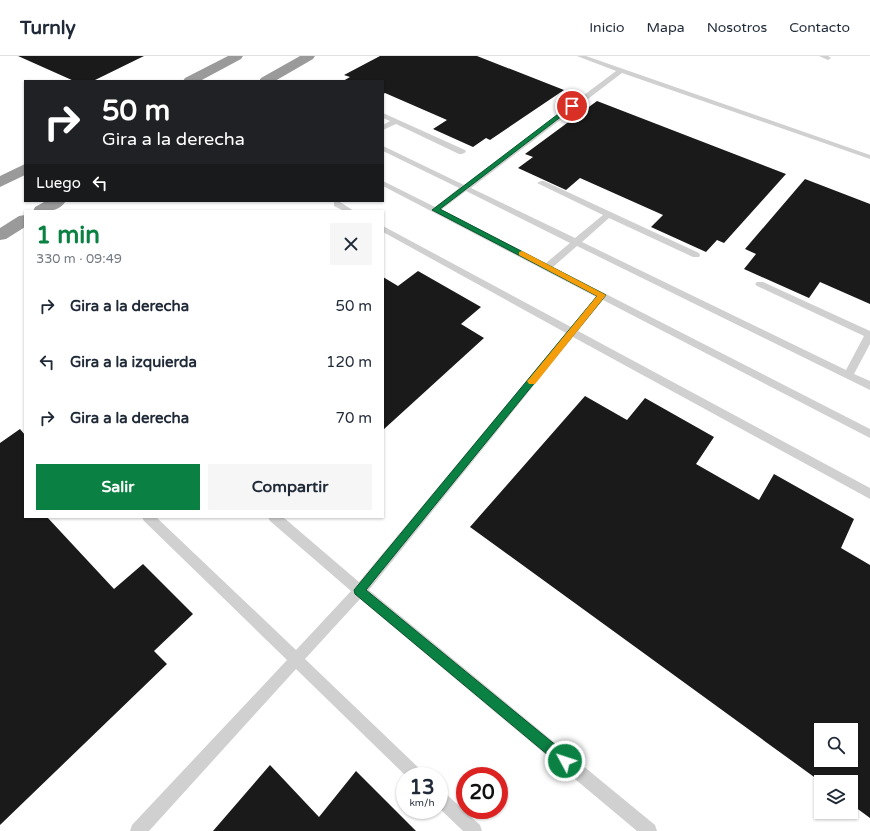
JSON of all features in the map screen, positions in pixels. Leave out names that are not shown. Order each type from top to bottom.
[{"type":"highway","points":[[192,80],[236,56]]},
{"type":"highway","points":[[268,80],[309,56]]},
{"type":"highway","points":[[0,182],[24,170]]},
{"type":"highway","points":[[43,210],[56,202]]},
{"type":"highway","points":[[0,235],[24,221]]},
{"type":"lane","points":[[580,56],[870,157]]},
{"type":"lane","points":[[436,210],[464,187],[621,70]]},
{"type":"lane","points":[[384,115],[462,152]]},
{"type":"lane","points":[[384,127],[396,121]]},
{"type":"lane","points":[[384,148],[870,386]]},
{"type":"lane","points":[[541,183],[696,255]]},
{"type":"lane","points":[[384,184],[870,434]]},
{"type":"lane","points":[[337,204],[348,210]]},
{"type":"lane","points":[[547,267],[608,214]]},
{"type":"lane","points":[[384,230],[870,494]]},
{"type":"lane","points":[[760,284],[870,335],[848,375]]},
{"type":"lane","points":[[138,831],[359,590],[602,295]]},
{"type":"lane","points":[[149,518],[408,767]]},
{"type":"lane","points":[[275,518],[359,590],[649,831]]},
{"type":"lane","points":[[448,806],[474,831]]},
{"type":"building","points":[[18,56],[144,56],[95,80],[72,80]]},
{"type":"building","points":[[380,56],[477,56],[564,90],[490,140],[486,138],[473,147],[433,129],[447,120],[384,94],[384,80],[345,80],[350,77],[344,75]]},
{"type":"building","points":[[597,101],[786,174],[724,243],[717,240],[706,252],[651,227],[663,215],[580,178],[566,190],[518,168],[533,157],[525,154]]},
{"type":"building","points":[[805,179],[870,204],[870,304],[820,282],[809,298],[744,269],[756,254],[745,249]]},
{"type":"building","points":[[418,271],[481,307],[461,324],[484,338],[384,429],[384,278],[398,286]]},
{"type":"building","points":[[585,396],[627,420],[645,398],[714,437],[696,464],[759,500],[774,474],[854,519],[841,548],[870,565],[870,818],[858,809],[858,775],[814,775],[814,777],[470,527]]},
{"type":"building","points":[[20,429],[24,434],[24,518],[48,518],[114,589],[143,564],[193,614],[154,651],[167,664],[0,825],[0,443]]},
{"type":"building","points":[[270,765],[319,817],[356,771],[396,811],[396,819],[404,819],[416,831],[213,831]]},
{"type":"slow traffic","points":[[522,254],[602,295],[532,381]]},
{"type":"route","points":[[565,761],[359,590],[602,295],[436,210],[464,187],[572,106]]}]
